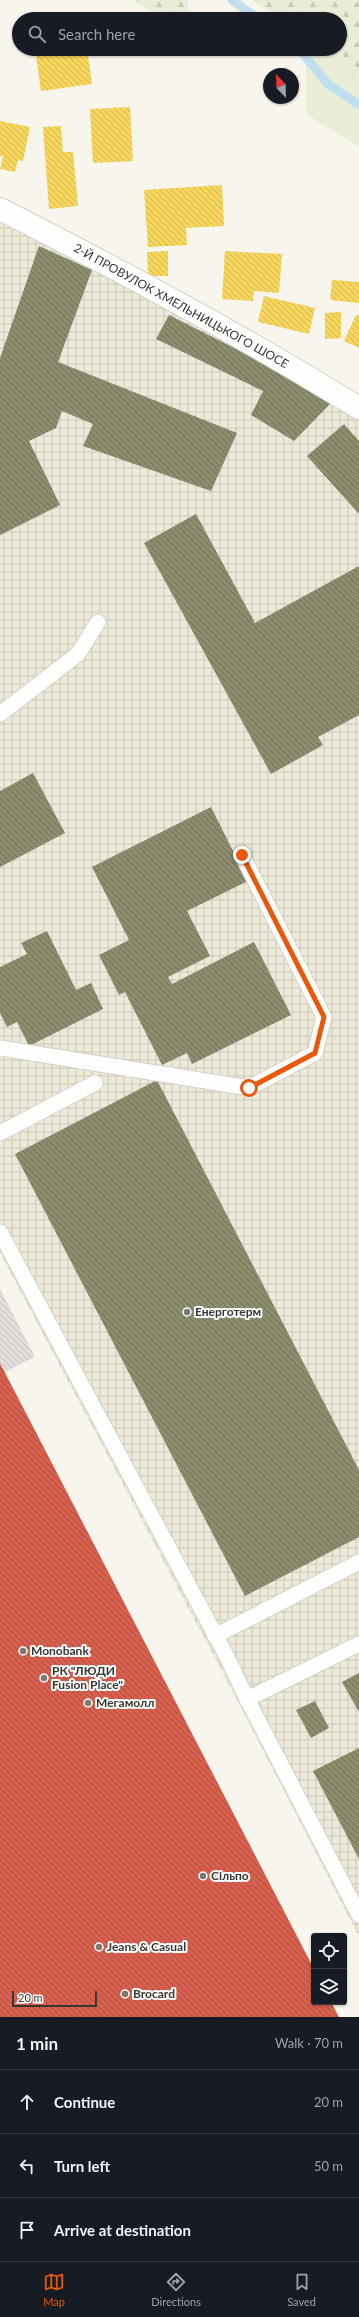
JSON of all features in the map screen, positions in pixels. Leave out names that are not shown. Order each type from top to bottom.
[{"type":"street","name":"2-Й ПРОВУЛОК ХМЕЛЬНИЦЬКОГО ШОСЕ","points":[[0,209],[113,266],[276,357],[359,408]]},
{"type":"lane","points":[[0,714],[78,654],[98,622]]},
{"type":"lane","points":[[0,1048],[249,1088],[315,1053],[324,1017],[242,855]]},
{"type":"lane","points":[[0,1133],[95,1083]]},
{"type":"lane","points":[[0,1232],[215,1636],[359,1915]]},
{"type":"lane","points":[[215,1636],[359,1562]]},
{"type":"lane","points":[[247,1699],[359,1644]]},
{"type":"shaded area","points":[[0,216],[109,272],[359,416],[359,1937],[238,1702],[0,1253]]},
{"type":"green space","points":[[133,0],[188,0],[189,12],[153,12]]},
{"type":"green space","points":[[252,0],[359,0],[359,81],[355,65],[340,56],[347,56],[347,12],[270,12]]},
{"type":"green space","points":[[306,56],[340,56],[355,65],[359,81],[359,147],[306,114]]},
{"type":"building: Homes","points":[[36,56],[88,56],[92,84],[41,91]]},
{"type":"building: Homes","points":[[130,107],[133,161],[93,163],[90,109]]},
{"type":"building: Homes","points":[[0,121],[30,127],[23,161],[18,160],[15,172],[0,169],[3,157],[0,156]]},
{"type":"building: Homes","points":[[61,126],[63,152],[73,152],[78,206],[49,209],[43,127]]},
{"type":"building: Homes","points":[[222,185],[224,226],[186,228],[187,245],[148,247],[144,190]]},
{"type":"building: Homes","points":[[168,251],[168,276],[148,276],[147,252]]},
{"type":"building: Homes","points":[[225,251],[282,254],[279,293],[254,291],[253,301],[222,299]]},
{"type":"building: Homes","points":[[332,280],[359,282],[359,303],[330,300]]},
{"type":"building: Homes","points":[[264,296],[315,308],[309,334],[258,322]]},
{"type":"building: Homes","points":[[341,312],[341,338],[325,339],[325,313]]},
{"type":"building: Homes","points":[[356,315],[359,316],[359,348],[344,341]]},
{"type":"building: Shops","name":"Мегамолл","points":[[0,1363],[311,1963],[311,2005],[333,2005],[339,2017],[0,2017]]},
{"type":"building: Industry","points":[[39,246],[92,270],[58,362],[237,433],[211,491],[83,446],[93,424],[62,411],[56,428],[29,441],[60,505],[0,535],[0,358]]},
{"type":"building: Industry","points":[[169,315],[278,370],[331,403],[294,441],[251,415],[263,391],[156,339]]},
{"type":"building: Industry","points":[[344,424],[359,441],[359,514],[307,456]]},
{"type":"building: Industry","points":[[196,514],[255,623],[359,566],[359,715],[318,737],[323,745],[271,774],[144,543]]},
{"type":"building: Industry","points":[[33,773],[65,833],[0,867],[0,791]]},
{"type":"building: Industry","points":[[211,807],[248,881],[187,911],[210,956],[168,977],[172,984],[254,942],[291,1015],[192,1064],[187,1053],[162,1065],[125,992],[119,995],[99,955],[129,940],[92,867]]},
{"type":"building: Industry","points":[[47,931],[76,990],[91,983],[103,1009],[29,1046],[17,1022],[7,1027],[0,1013],[0,967],[27,954],[21,943]]},
{"type":"building: Industry","name":"Енерготерм","points":[[157,1080],[359,1470],[359,1537],[245,1596],[15,1154]]},
{"type":"building: Industry","points":[[359,1673],[359,1712],[342,1682]]},
{"type":"building: Industry","points":[[315,1701],[329,1728],[311,1738],[296,1710]]},
{"type":"building: Industry","points":[[359,1748],[359,1859],[313,1771]]},
{"type":"building: Other","points":[[0,1289],[35,1357],[5,1372],[0,1363]]},
{"type":"waterway","points":[[232,0],[248,12]]},
{"type":"waterway","points":[[305,56],[328,84],[359,105]]},
{"type":"place","name":"Енерготерм","points":[[187,1312]]},
{"type":"place","name":"Monobank","points":[[23,1651]]},
{"type":"place","name":"РК \"ЛЮДИ Fusion Place\"","points":[[44,1678]]},
{"type":"place","name":"Мегамолл","points":[[88,1703]]},
{"type":"place","name":"Сільпо","points":[[203,1876]]},
{"type":"place","name":"Jeans & Casual","points":[[99,1947]]},
{"type":"place","name":"Brocard","points":[[125,1994]]},
{"type":"route","points":[[242,855],[324,1017],[315,1053],[249,1088]]}]
